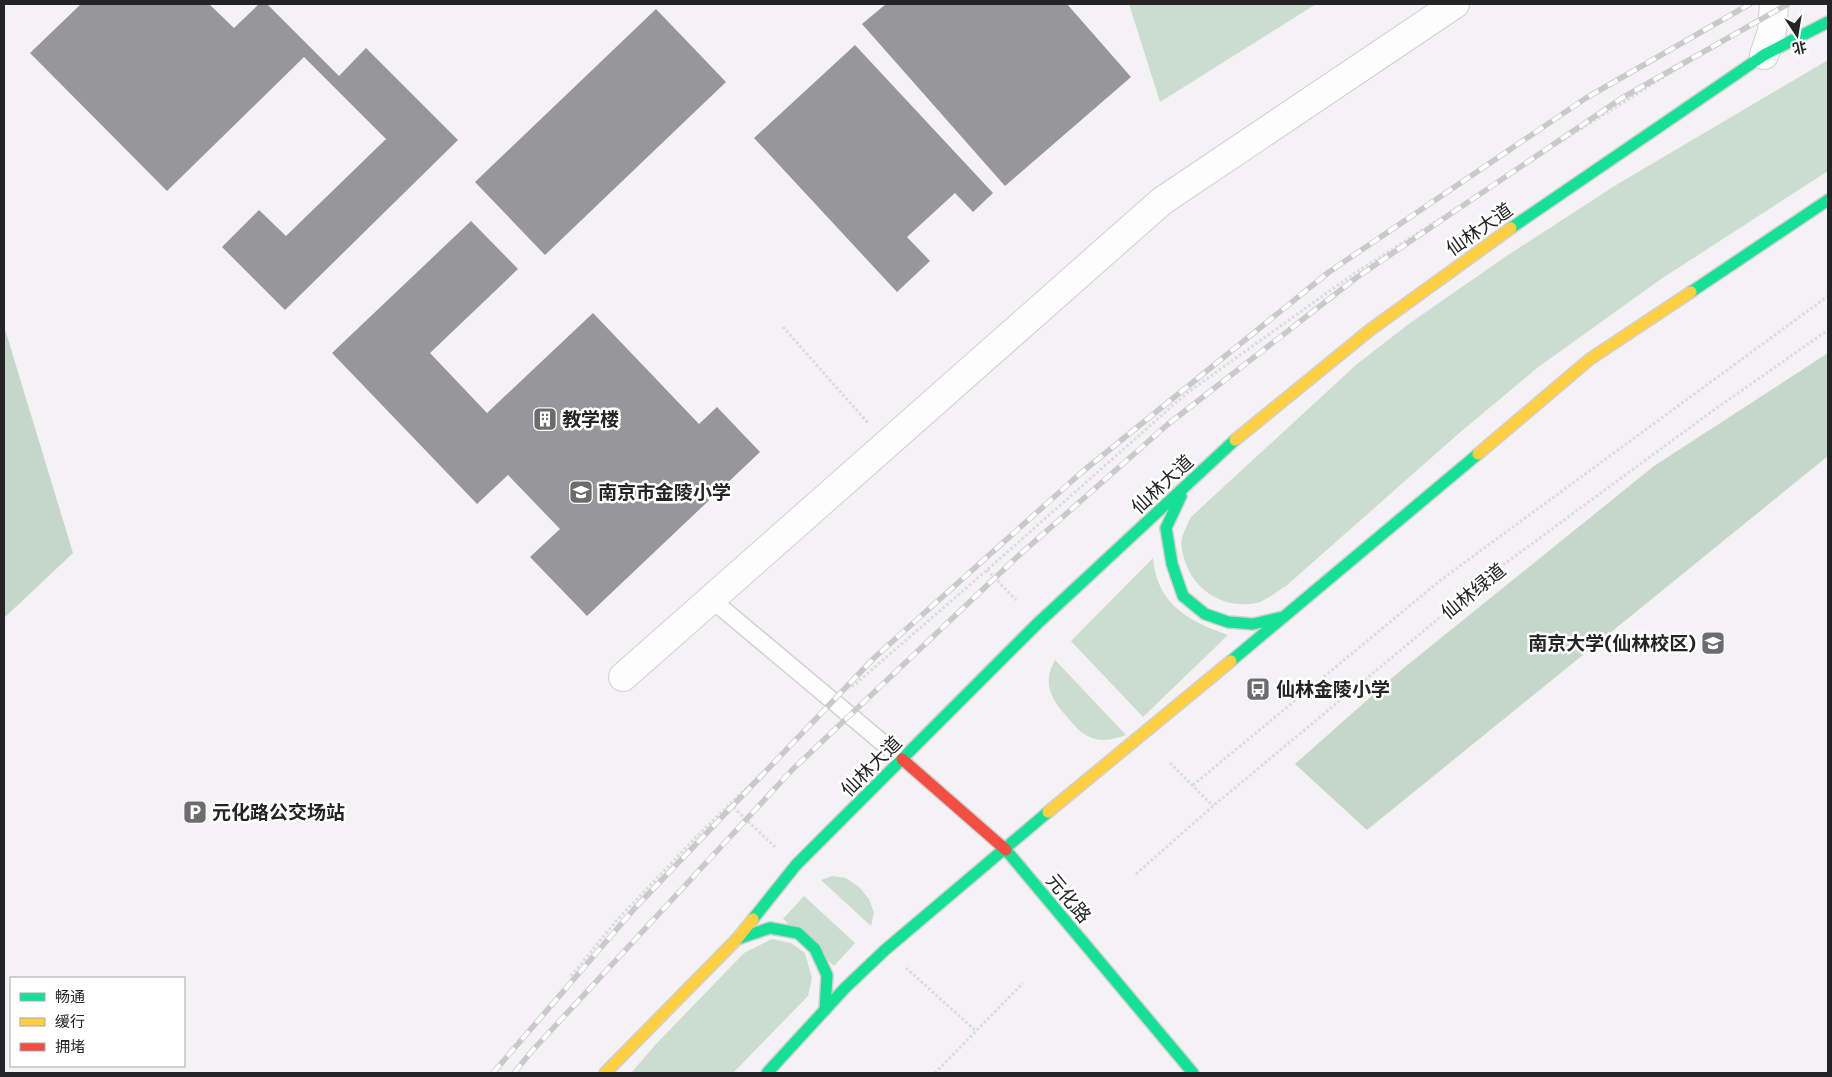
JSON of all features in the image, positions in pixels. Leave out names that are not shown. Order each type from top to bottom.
[{"type":"main road","name":"仙林大道","points":[[605,1073],[737,940],[796,866],[902,759],[1038,623],[1239,436],[1370,330],[1508,230],[1764,55],[1828,22]]},
{"type":"main road","points":[[766,1073],[845,988],[885,950],[1004,848],[1286,616],[1590,359],[1828,200]]},
{"type":"main road","points":[[1186,486],[1166,528],[1172,564],[1183,596],[1206,614],[1228,622],[1253,624],[1286,616]]},
{"type":"main road","name":"元化路","points":[[902,759],[1004,848],[1194,1073]]},
{"type":"main road","points":[[737,940],[770,928],[798,934],[815,949],[827,975],[825,1010]]},
{"type":"street","points":[[624,677],[1162,201],[1456,4]]},
{"type":"street","points":[[1764,55],[1772,31],[1773,7]]},
{"type":"lane","points":[[711,600],[902,759]]},
{"type":"path","points":[[571,976],[617,920],[701,832],[834,704],[1187,394],[1352,275],[1773,7]]},
{"type":"path","points":[[1192,785],[1442,579],[1828,296]]},
{"type":"path","points":[[783,326],[886,444]]},
{"type":"path","name":"仙林绿道","points":[[1136,874],[1213,806],[1503,565],[1711,412],[1828,330]]},
{"type":"path","points":[[987,570],[1016,600]]},
{"type":"path","points":[[1170,763],[1213,806]]},
{"type":"path","points":[[730,804],[777,849]]},
{"type":"path","points":[[903,965],[976,1031]]},
{"type":"path","points":[[935,1073],[1023,982]]},
{"type":"green space","points":[[1129,4],[1316,4],[1160,102]]},
{"type":"green space","points":[[1828,60],[1828,171],[1661,279],[1537,368],[1457,435],[1286,586],[1271,596],[1256,603],[1234,604],[1214,597],[1197,583],[1186,564],[1181,541],[1191,517],[1357,364],[1410,323],[1508,255],[1616,185]]},
{"type":"green space","points":[[4,326],[73,553],[4,618]]},
{"type":"green space","points":[[1828,353],[1828,456],[1367,830],[1295,764],[1400,671],[1654,466]]},
{"type":"green space","points":[[1153,558],[1156,574],[1168,599],[1188,617],[1213,630],[1228,635],[1143,717],[1071,641]]},
{"type":"green space","points":[[1055,660],[1126,735],[1109,740],[1101,740],[1092,738],[1076,727],[1062,711],[1050,691],[1049,677]]},
{"type":"green space","points":[[832,876],[846,878],[859,887],[869,899],[874,913],[871,926],[821,880]]},
{"type":"green space","points":[[804,896],[855,943],[834,966],[783,919]]},
{"type":"green space","points":[[772,939],[791,943],[805,953],[812,978],[808,996],[733,1073],[631,1073],[657,1043],[744,953]]},
{"type":"building","points":[[81,4],[209,4],[234,28],[259,4],[267,4],[339,76],[366,48],[458,140],[285,310],[222,247],[259,210],[286,236],[386,139],[304,57],[167,191],[30,53]]},
{"type":"building","points":[[886,4],[1067,4],[1131,77],[1005,186],[862,24]]},
{"type":"building","points":[[656,9],[726,82],[545,255],[475,182]]},
{"type":"building","points":[[855,45],[993,193],[973,212],[955,193],[907,237],[930,261],[897,292],[754,138]]},
{"type":"building","name":"教学楼","points":[[471,221],[518,269],[430,353],[487,413],[593,313],[699,424],[717,407],[760,452],[587,616],[530,557],[560,529],[508,475],[477,504],[332,353]]},
{"type":"railway","points":[[493,1073],[635,908],[874,658],[1082,472],[1329,272],[1586,98],[1750,4]]},
{"type":"railway","points":[[514,1073],[531,1052],[792,770],[1016,558],[1167,425],[1356,278],[1622,98],[1788,4]]},
{"type":"traffic: fast","points":[[1511,228],[1764,55],[1828,22]]},
{"type":"traffic: fast","points":[[1691,292],[1828,200]]},
{"type":"traffic: fast","points":[[753,919],[796,865],[1038,623],[1235,440]]},
{"type":"traffic: fast","points":[[1231,661],[1478,454]]},
{"type":"traffic: fast","points":[[1181,496],[1166,528],[1172,564],[1183,596],[1205,614],[1228,622],[1253,624],[1283,617]]},
{"type":"traffic: fast","points":[[767,1073],[845,988],[885,950],[1048,812]]},
{"type":"traffic: fast","points":[[1006,850],[1193,1073]]},
{"type":"traffic: fast","points":[[737,939],[770,928],[798,933],[815,949],[827,975],[825,1010]]},
{"type":"traffic: slow","points":[[1235,440],[1370,330],[1511,228]]},
{"type":"traffic: slow","points":[[1478,454],[1590,359],[1691,292]]},
{"type":"traffic: slow","points":[[1048,812],[1231,661]]},
{"type":"traffic: slow","points":[[605,1073],[737,939],[753,919]]},
{"type":"traffic: jam","points":[[902,759],[1006,850]]},
{"type":"place","name":"教学楼","points":[[545,419]]},
{"type":"place","name":"南京市金陵小学","points":[[581,492]]},
{"type":"place","name":"南京大学(仙林校区)","points":[[1713,643]]},
{"type":"place","name":"仙林金陵小学","points":[[1258,689]]},
{"type":"place","name":"元化路公交场站","points":[[195,812]]}]
